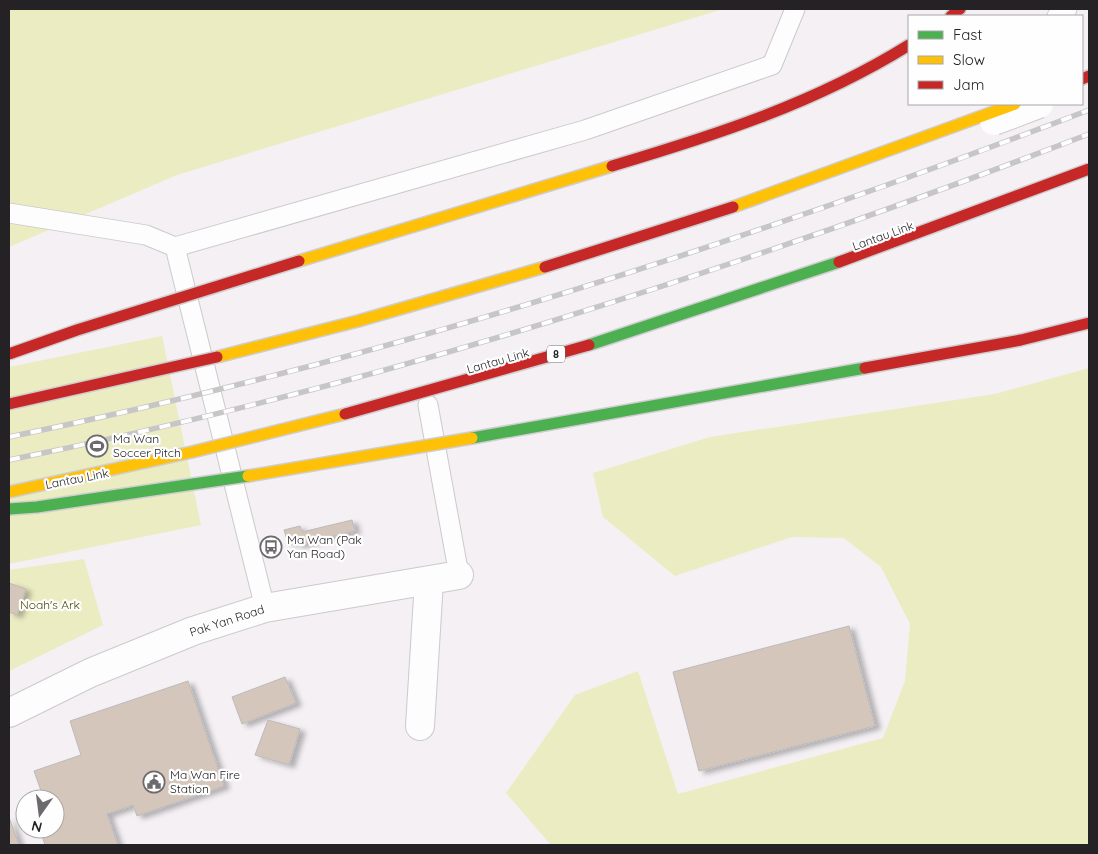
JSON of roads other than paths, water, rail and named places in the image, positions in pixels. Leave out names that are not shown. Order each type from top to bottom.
[{"type":"highway","points":[[9,354],[76,330],[715,135],[822,93],[866,71],[908,46]]},
{"type":"highway","points":[[9,404],[94,387],[296,338],[501,280],[704,217],[1012,105]]},
{"type":"highway","name":"Lantau Link","points":[[9,492],[114,471],[319,422],[526,363],[732,299],[1089,168]]},
{"type":"highway","points":[[9,509],[37,507],[330,464],[1021,340],[1089,324]]},
{"type":"street","points":[[9,413],[96,395],[299,346],[632,252],[1036,105]]},
{"type":"street","name":"Lantau Link","points":[[9,484],[111,463],[316,413],[524,354],[729,290],[1089,160]]},
{"type":"street","name":"Pak Yan Road","points":[[9,713],[90,673],[167,641],[265,608],[459,575]]},
{"type":"street","points":[[420,726],[429,581]]},
{"type":"lane","points":[[9,213],[146,235],[175,247],[586,130],[772,65],[795,9]]},
{"type":"lane","points":[[175,247],[265,608]]},
{"type":"lane","points":[[428,405],[459,575]]},
{"type":"railway","points":[[9,437],[147,407],[284,373],[421,336],[556,296],[824,207],[957,160],[1089,110]]},
{"type":"railway","points":[[9,460],[147,430],[284,397],[556,320],[824,231],[957,184],[1089,134]]},
{"type":"place","name":"Ma Wan Soccer Pitch","points":[[97,446]]},
{"type":"place","name":"Ma Wan (Pak Yan Road)","points":[[271,547]]},
{"type":"place","name":"Ma Wan Fire Station","points":[[154,782]]},
{"type":"park label","name":"Noah's Ark","points":[[50,605]]}]
